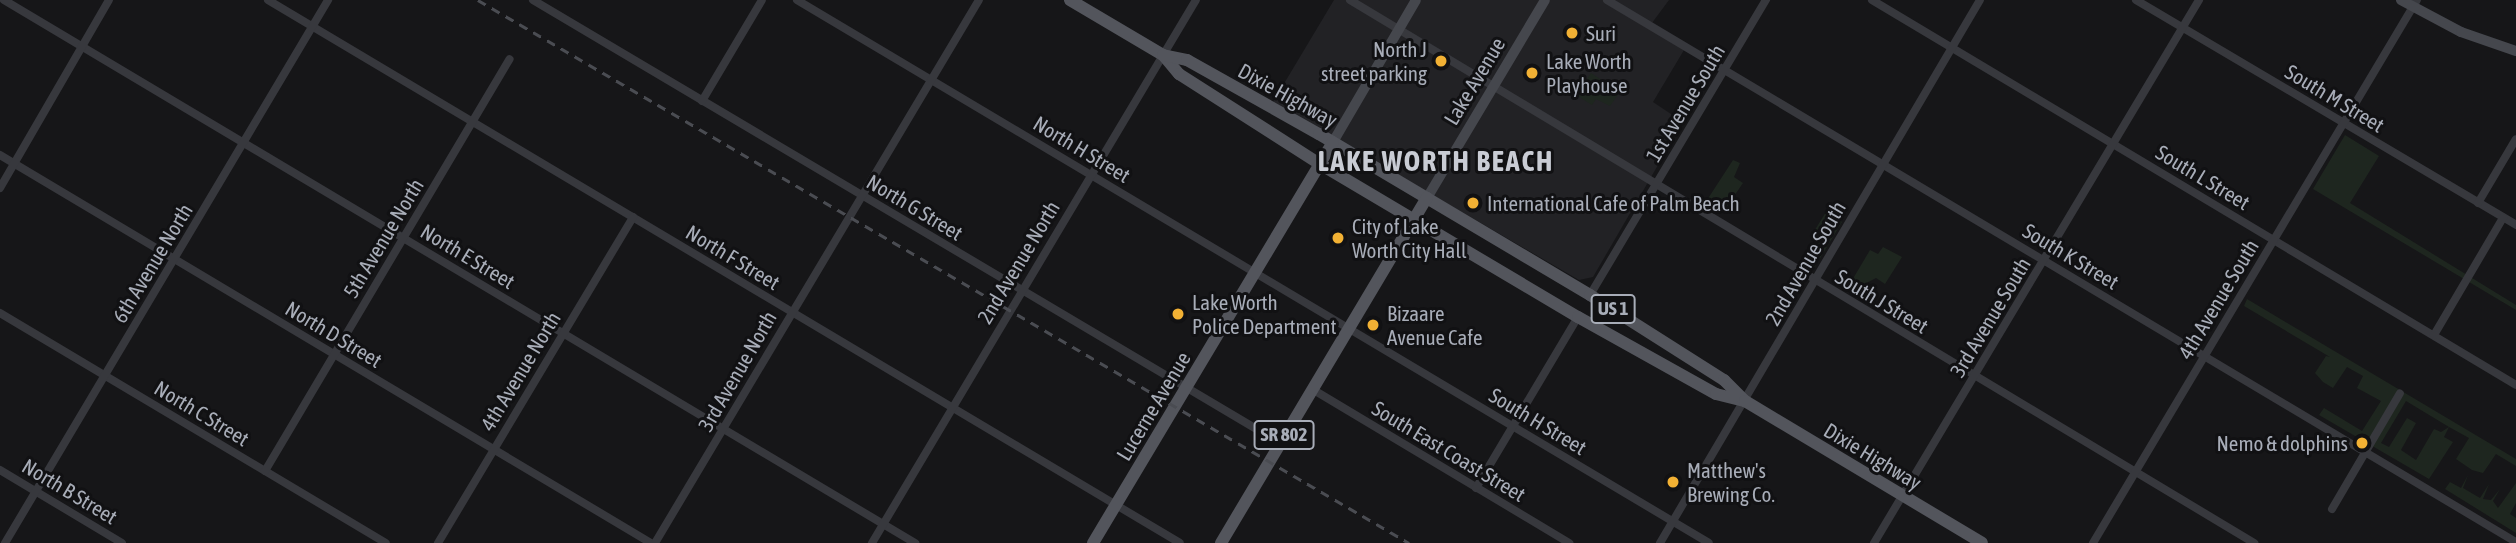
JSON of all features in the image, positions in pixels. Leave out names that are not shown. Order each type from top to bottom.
[{"type":"main road","name":"Dixie Highway","points":[[1070,0],[1163,55],[1187,60],[1333,142],[1590,295],[1724,380],[1745,401],[1982,543]]},
{"type":"main road","name":"Lucerne Avenue","points":[[1093,543],[1416,0]]},
{"type":"main road","name":"Lake Avenue","points":[[1221,543],[1545,0]]},
{"type":"main road","points":[[2401,0],[2414,3],[2461,32],[2516,51]]},
{"type":"main road","name":"Dixie Highway","points":[[1163,55],[1179,74],[1320,163],[1577,317],[1716,394],[1745,401]]},
{"type":"street","name":"North E Street","points":[[4,0],[915,543]]},
{"type":"street","points":[[0,188],[110,0]]},
{"type":"street","name":"North F Street","points":[[268,0],[1180,543]]},
{"type":"street","name":"6th Avenue North","points":[[5,543],[328,0]]},
{"type":"street","name":"North G Street","points":[[533,0],[544,3],[702,101],[1280,443]]},
{"type":"street","points":[[702,101],[762,0]]},
{"type":"street","name":"North H Street","points":[[797,0],[1349,329]]},
{"type":"street","name":"3rd Avenue North","points":[[653,543],[979,0]]},
{"type":"street","name":"2nd Avenue North","points":[[872,543],[1196,0]]},
{"type":"street","name":"South J Street","points":[[1350,0],[2254,543]]},
{"type":"street","name":"South K Street","points":[[1608,0],[2516,541]]},
{"type":"street","name":"1st Avenue South","points":[[1590,295],[1766,0]]},
{"type":"street","name":"South L Street","points":[[1872,0],[2516,385]]},
{"type":"street","name":"2nd Avenue South","points":[[1660,543],[1980,0]]},
{"type":"street","name":"South M Street","points":[[2136,0],[2516,225]]},
{"type":"street","name":"3rd Avenue South","points":[[1874,543],[2200,0]]},
{"type":"street","name":"4th Avenue South","points":[[2093,543],[2414,3]]},
{"type":"street","name":"5th Avenue North","points":[[265,471],[510,59]]},
{"type":"street","points":[[2478,203],[2516,139]]},
{"type":"street","name":"North D Street","points":[[0,155],[653,543]]},
{"type":"street","name":"4th Avenue North","points":[[438,543],[633,217]]},
{"type":"street","points":[[2434,335],[2504,218]]},
{"type":"street","name":"North C Street","points":[[0,313],[386,543]]},
{"type":"street","points":[[1476,488],[1577,317]]},
{"type":"street","name":"South H Street","points":[[1349,329],[1709,543]]},
{"type":"street","name":"South East Coast Street","points":[[1312,389],[1569,543]]},
{"type":"street","points":[[2332,509],[2400,393]]},
{"type":"street","name":"North B Street","points":[[0,470],[122,543]]},
{"type":"shaded area","points":[[1334,0],[1669,0],[1649,27],[1684,50],[1653,102],[1683,122],[1593,277],[1579,280],[1273,102]]},
{"type":"shaded area","points":[[1591,73],[1620,92],[1610,106],[1596,99],[1592,105],[1576,95]]},
{"type":"shaded area","points":[[2345,135],[2379,156],[2350,203],[2516,305],[2516,310],[2313,189]]},
{"type":"shaded area","points":[[1733,160],[1740,163],[1734,177],[1743,183],[1724,211],[1707,200]]},
{"type":"shaded area","points":[[1826,212],[1842,222],[1813,270],[1804,265],[1819,238],[1813,233]]},
{"type":"shaded area","points":[[1883,247],[1902,257],[1885,284],[1876,278],[1859,287],[1851,282],[1870,250],[1878,254]]},
{"type":"shaded area","points":[[2247,299],[2516,459],[2516,466],[2496,454],[2483,473],[2472,470],[2456,459],[2469,438],[2449,427],[2444,437],[2453,442],[2429,479],[2319,415],[2324,408],[2362,431],[2381,401],[2357,388],[2363,376],[2347,367],[2333,388],[2323,382],[2315,373],[2326,356],[2330,357],[2244,306]],"holes":[[[2406,401],[2449,427],[2441,432],[2434,429],[2416,460],[2401,450],[2416,423],[2407,418],[2389,447],[2381,443]]]},
{"type":"shaded area","points":[[2468,475],[2463,488],[2480,498],[2489,484],[2483,499],[2491,500],[2500,489],[2493,501],[2498,508],[2516,483],[2516,503],[2510,514],[2516,518],[2516,533],[2445,489],[2450,482],[2461,488]]},
{"type":"railway","points":[[478,0],[1409,543]]},
{"type":"place","name":"Suri","points":[[1572,33]]},
{"type":"place","name":"North J street parking","points":[[1441,61]]},
{"type":"place","name":"Lake Worth Playhouse","points":[[1532,73]]},
{"type":"place","name":"International Cafe of Palm Beach","points":[[1473,203]]},
{"type":"place","name":"City of Lake Worth City Hall","points":[[1338,238]]},
{"type":"place","name":"Lake Worth Police Department","points":[[1178,314]]},
{"type":"place","name":"Bizaare Avenue Cafe","points":[[1373,325]]},
{"type":"place","name":"Nemo & dolphins","points":[[2362,443]]},
{"type":"place","name":"Matthew's Brewing Co.","points":[[1673,482]]},
{"type":"district","name":"LAKE WORTH BEACH","points":[[1436,161]]}]
